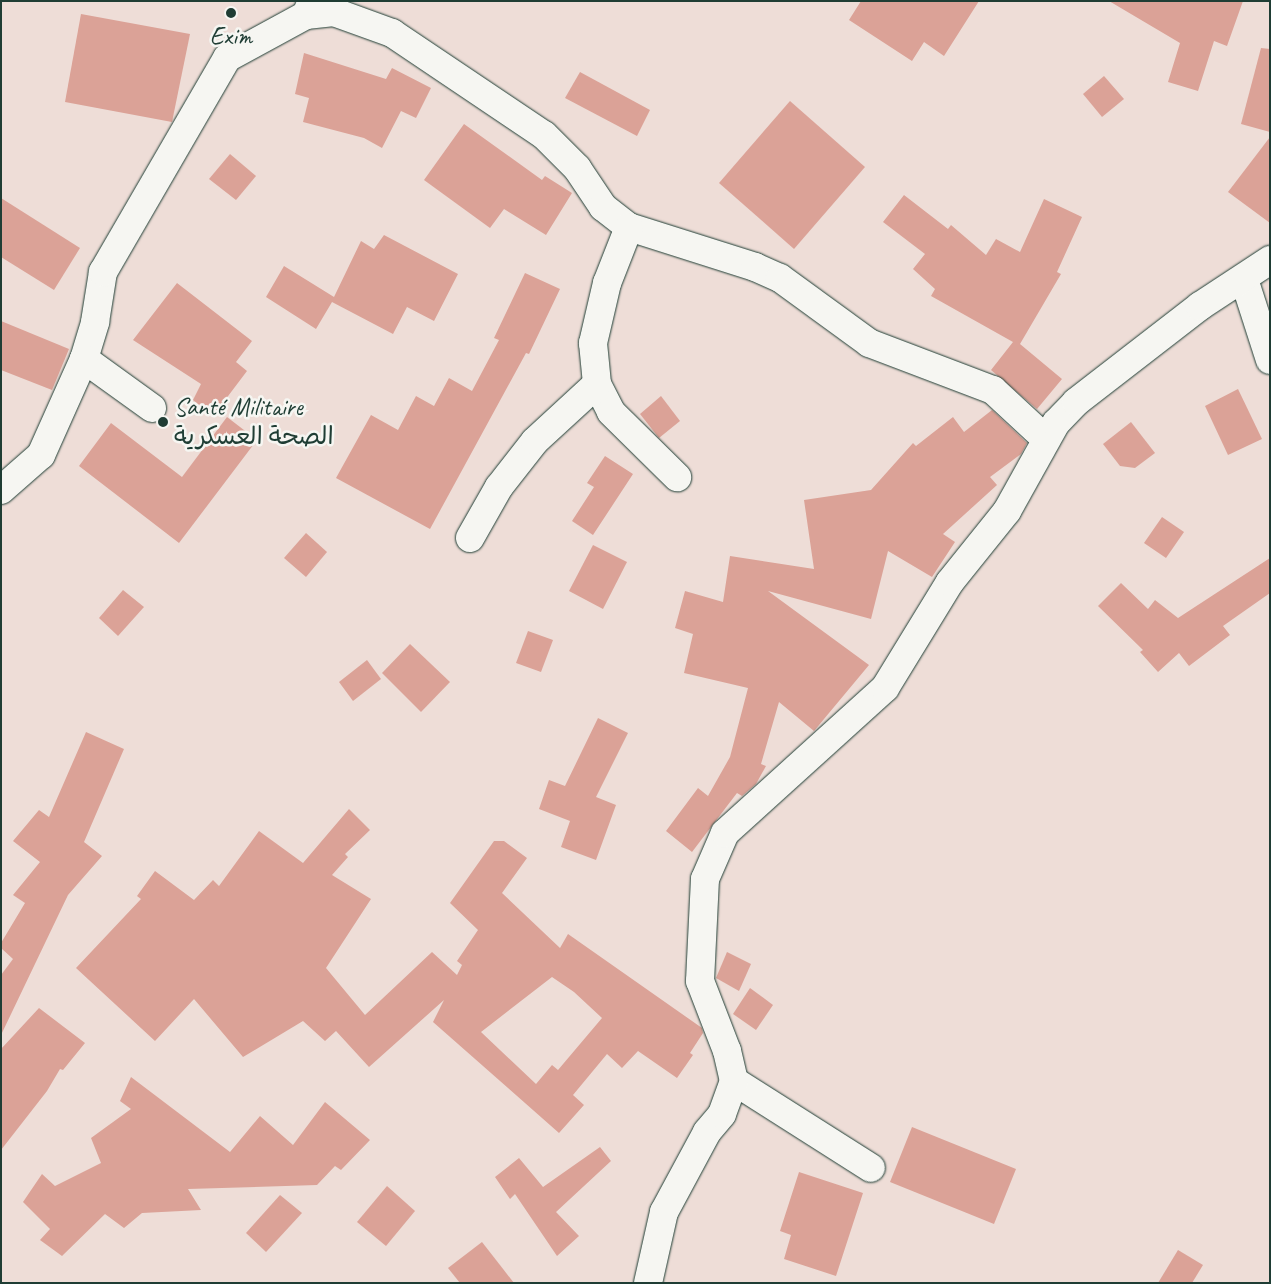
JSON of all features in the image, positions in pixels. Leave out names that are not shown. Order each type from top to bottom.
[{"type":"street","points":[[1,490],[41,455],[84,359],[95,322],[103,272],[227,58],[309,8],[334,12],[392,33],[419,48],[544,135],[577,168],[603,207],[629,227],[756,267],[780,278],[869,343],[993,390],[1046,439]]},
{"type":"street","points":[[629,227],[608,283],[593,343],[597,384],[611,412],[677,478]]},
{"type":"street","points":[[648,1283],[664,1212],[708,1132],[722,1114],[734,1081],[724,1043],[700,981],[703,896],[715,854],[725,833],[742,815],[859,715],[885,688],[950,582],[1007,511],[1046,439],[1076,402],[1111,372],[1200,306],[1244,279],[1270,260]]},
{"type":"street","points":[[1244,279],[1270,360]]},
{"type":"street","points":[[84,359],[152,408]]},
{"type":"street","points":[[470,538],[500,487],[534,441],[597,384]]},
{"type":"street","points":[[734,1081],[871,1168]]},
{"type":"building","points":[[861,1],[979,1],[944,56],[924,42],[912,61],[849,20]]},
{"type":"building","points":[[1109,1],[1243,1],[1227,46],[1214,41],[1198,91],[1168,82],[1180,43]]},
{"type":"building","points":[[81,14],[190,34],[172,122],[65,102]]},
{"type":"building","points":[[1261,48],[1270,49],[1270,132],[1241,124]]},
{"type":"building","points":[[304,53],[386,79],[392,68],[431,88],[416,118],[401,111],[382,148],[364,138],[303,122],[309,98],[295,94]]},
{"type":"building","points":[[580,72],[650,110],[637,136],[565,98]]},
{"type":"building","points":[[1104,76],[1124,99],[1102,117],[1083,94]]},
{"type":"building","points":[[790,101],[865,167],[794,249],[719,183]]},
{"type":"building","points":[[464,124],[542,180],[545,176],[572,193],[546,235],[504,209],[490,228],[424,180]]},
{"type":"building","points":[[1270,137],[1270,223],[1228,192]]},
{"type":"building","points":[[230,154],[256,176],[236,200],[209,179]]},
{"type":"building","points":[[904,195],[948,229],[951,225],[986,255],[996,239],[1020,252],[1044,199],[1082,217],[1057,272],[1061,274],[1020,344],[1062,379],[1037,409],[991,370],[1013,342],[931,296],[935,289],[913,269],[925,254],[883,222]]},
{"type":"building","points":[[1,198],[80,248],[54,290],[1,257]]},
{"type":"building","points":[[384,235],[458,274],[434,321],[407,307],[393,334],[332,302],[316,329],[266,297],[284,266],[334,297],[361,241],[374,249]]},
{"type":"building","points":[[525,273],[560,289],[529,354],[526,353],[430,529],[336,478],[371,415],[398,430],[416,396],[434,406],[449,378],[472,391],[499,340],[494,338]]},
{"type":"building","points":[[177,283],[252,341],[236,362],[247,371],[213,416],[193,400],[201,384],[133,340]]},
{"type":"building","points":[[1,321],[69,349],[52,390],[1,370]]},
{"type":"building","points":[[1238,389],[1262,439],[1228,455],[1205,406]]},
{"type":"building","points":[[661,396],[680,421],[659,438],[640,414]]},
{"type":"building","points":[[992,410],[1027,443],[1021,454],[990,477],[997,485],[943,534],[955,542],[932,577],[888,551],[871,619],[768,591],[869,665],[814,731],[779,702],[761,764],[766,766],[756,784],[742,796],[737,793],[692,852],[666,831],[698,788],[708,796],[730,757],[748,688],[684,673],[693,634],[675,628],[685,591],[723,602],[730,556],[814,569],[804,500],[871,490],[913,443],[916,446],[953,417],[964,432]]},
{"type":"building","points":[[227,417],[257,440],[179,543],[79,466],[111,423],[182,477]]},
{"type":"building","points":[[1131,422],[1155,453],[1135,468],[1120,466],[1103,444]]},
{"type":"building","points":[[605,456],[633,474],[593,535],[572,521],[594,487],[587,483]]},
{"type":"building","points":[[1162,517],[1184,532],[1166,558],[1144,543]]},
{"type":"building","points":[[306,533],[327,552],[306,577],[284,558]]},
{"type":"building","points":[[593,545],[627,562],[603,609],[569,591]]},
{"type":"building","points":[[1270,558],[1270,593],[1223,626],[1230,635],[1189,666],[1179,653],[1158,672],[1140,652],[1143,650],[1098,606],[1121,583],[1148,609],[1155,600],[1178,618]]},
{"type":"building","points":[[123,590],[144,607],[118,636],[99,618]]},
{"type":"building","points":[[528,631],[553,640],[541,672],[516,663]]},
{"type":"building","points":[[410,644],[450,682],[421,712],[382,673]]},
{"type":"building","points":[[367,660],[381,679],[353,701],[339,682]]},
{"type":"building","points":[[598,718],[628,733],[596,797],[616,805],[596,860],[561,847],[570,821],[539,809],[549,780],[565,786]]},
{"type":"building","points":[[86,732],[124,749],[84,842],[102,856],[68,895],[1,1035],[1,975],[13,959],[1,948],[1,943],[25,903],[13,895],[40,862],[13,841],[39,810],[49,817]]},
{"type":"building","points":[[349,809],[370,830],[345,854],[348,857],[332,875],[371,899],[326,968],[365,1015],[432,952],[457,975],[462,965],[457,961],[478,930],[450,903],[494,841],[504,841],[527,858],[502,893],[560,948],[568,934],[702,1028],[703,1033],[690,1053],[693,1055],[677,1078],[638,1051],[622,1068],[607,1054],[573,1095],[584,1105],[559,1133],[433,1022],[444,1000],[369,1067],[336,1031],[325,1041],[303,1021],[243,1057],[194,999],[155,1041],[76,968],[141,899],[137,896],[155,871],[194,900],[213,880],[219,886],[259,831],[303,863]],"holes":[[[552,977],[574,992],[602,1018],[558,1070],[552,1065],[536,1084],[481,1032]]]},
{"type":"building","points":[[727,952],[751,964],[739,991],[716,978]]},
{"type":"building","points":[[750,988],[773,1005],[756,1030],[733,1014]]},
{"type":"building","points":[[39,1008],[85,1043],[63,1070],[60,1069],[47,1091],[1,1150],[1,1049]]},
{"type":"building","points":[[131,1077],[230,1152],[260,1116],[293,1145],[325,1102],[370,1140],[341,1170],[335,1166],[317,1185],[188,1189],[201,1210],[142,1213],[124,1228],[105,1214],[62,1256],[40,1240],[50,1229],[23,1202],[42,1174],[55,1186],[101,1163],[91,1138],[131,1109],[120,1101]]},
{"type":"building","points":[[912,1127],[1016,1169],[994,1224],[890,1182]]},
{"type":"building","points":[[600,1147],[611,1161],[556,1212],[579,1236],[557,1256],[515,1194],[510,1199],[495,1177],[519,1158],[543,1187]]},
{"type":"building","points":[[799,1172],[863,1193],[836,1276],[784,1259],[791,1235],[780,1231]]},
{"type":"building","points":[[387,1186],[415,1211],[386,1246],[357,1222]]},
{"type":"building","points":[[280,1195],[302,1213],[266,1252],[246,1233]]},
{"type":"building","points":[[482,1242],[514,1283],[460,1283],[448,1268]]},
{"type":"building","points":[[1178,1250],[1203,1265],[1192,1283],[1158,1283]]},
{"type":"place","name":"Exim","points":[[231,13]]},
{"type":"place","name":"Santé Militaire الصحة العسكرية","points":[[163,422]]}]
